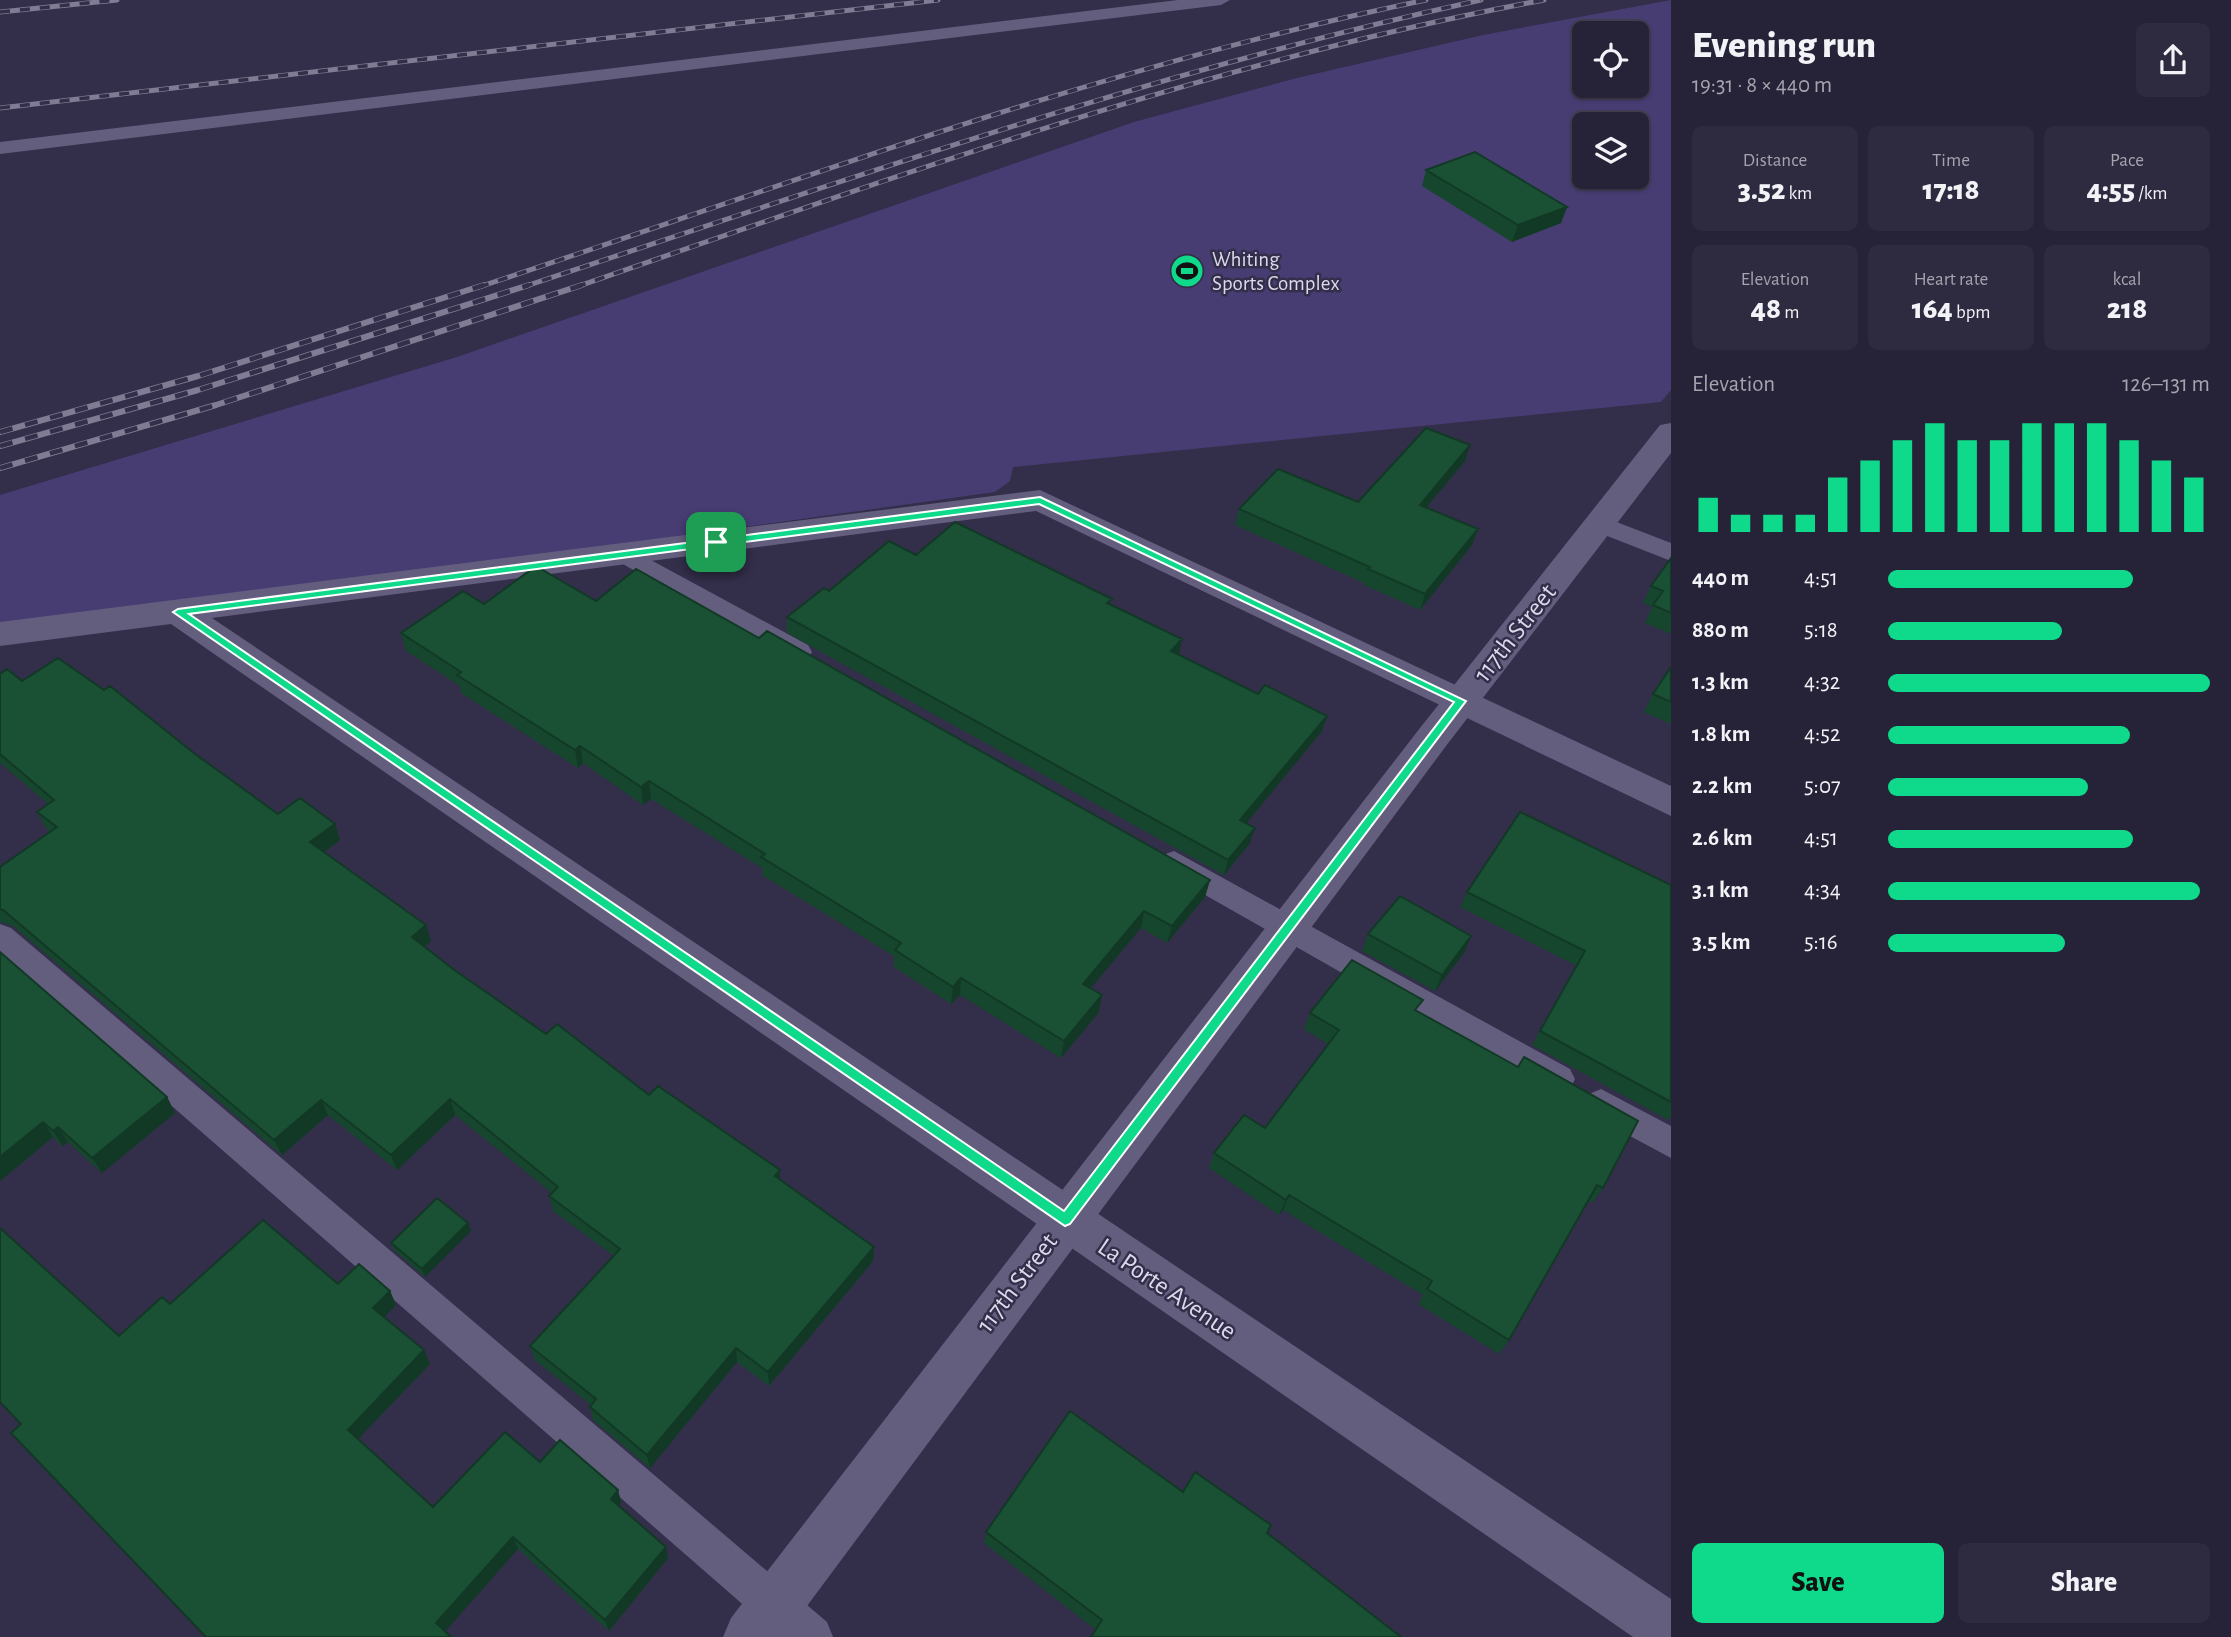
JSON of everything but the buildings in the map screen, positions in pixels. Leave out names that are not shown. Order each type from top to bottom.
[{"type":"street","name":"117th Street","points":[[762,1621],[1461,701],[1671,432]]},
{"type":"street","points":[[0,634],[1040,500],[1671,802]]},
{"type":"street","name":"La Porte Avenue","points":[[178,612],[1065,1220],[1671,1631]]},
{"type":"lane","points":[[0,148],[1221,0]]},
{"type":"lane","points":[[1601,524],[1671,552]]},
{"type":"lane","points":[[625,554],[817,662]]},
{"type":"lane","points":[[1154,851],[1671,1143]]},
{"type":"lane","points":[[0,937],[762,1621],[812,1637]]},
{"type":"shaded area","name":"Whiting Sports Complex","points":[[1671,0],[1671,390],[1661,402],[1013,467],[1010,481],[995,492],[252,596],[0,624],[0,495],[457,357],[1134,122],[1297,78],[1483,35]]},
{"type":"railway","points":[[0,12],[117,0]]},
{"type":"railway","points":[[0,108],[938,0]]},
{"type":"railway","points":[[479,287],[948,129],[1067,92],[1305,27],[1426,0]]},
{"type":"railway","points":[[523,287],[879,169],[1118,94],[1359,28],[1481,0]]},
{"type":"railway","points":[[578,286],[935,164],[1176,89],[1420,25],[1544,0]]},
{"type":"railway","points":[[0,432],[198,376],[484,285]]},
{"type":"railway","points":[[0,446],[198,390],[529,285]]},
{"type":"railway","points":[[578,286],[582,285]]},
{"type":"railway","points":[[0,468],[216,405],[578,286]]},
{"type":"place","name":"Whiting Sports Complex","points":[[1187,271]]},
{"type":"route","points":[[1040,500],[1461,701],[1065,1220],[178,612],[716,542],[1040,500]]}]
